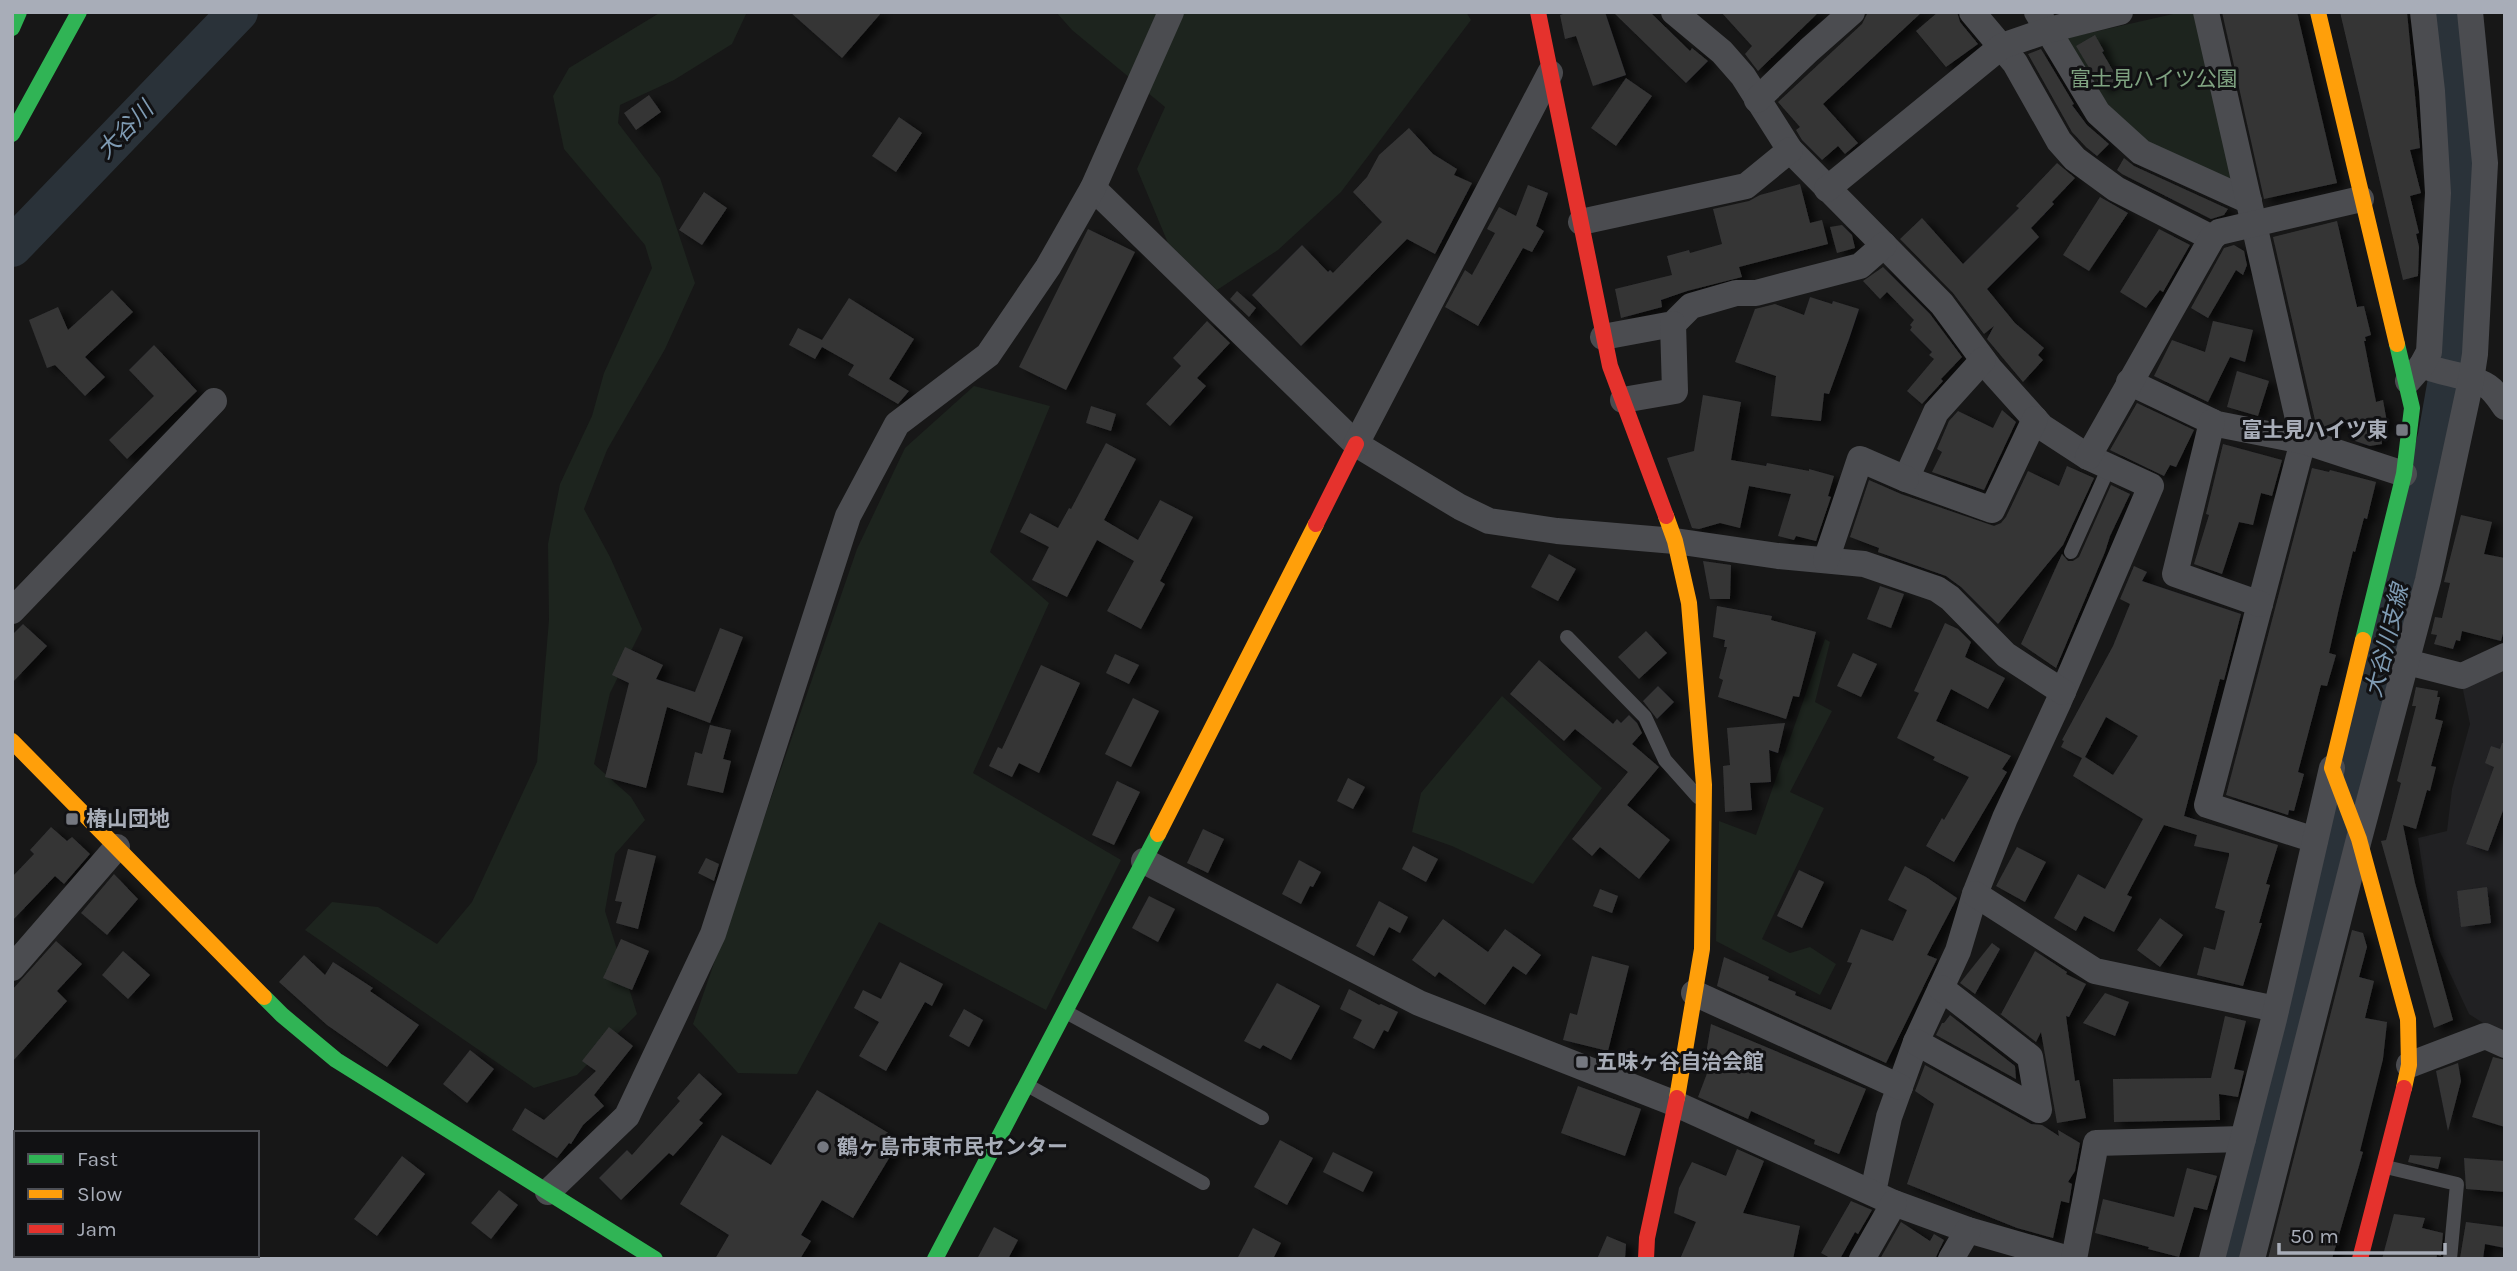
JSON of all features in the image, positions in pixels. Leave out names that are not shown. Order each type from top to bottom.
[{"type":"main road","points":[[12,28],[19,12]]},
{"type":"main road","points":[[12,134],[79,12]]},
{"type":"main road","points":[[1538,12],[1602,337],[1675,541],[1689,603],[1704,804],[1702,949],[1675,1104],[1647,1238],[1646,1259]]},
{"type":"main road","points":[[2318,12],[2361,199],[2440,375],[2412,408],[2404,474],[2332,768],[2359,839],[2408,1019],[2409,1066],[2360,1259]]},
{"type":"main road","points":[[935,1259],[1144,861],[1356,444]]},
{"type":"main road","points":[[17,756],[117,847],[282,1015],[336,1060],[655,1259]]},
{"type":"street","points":[[548,1192],[627,1116],[713,934],[848,516],[897,424],[988,355],[1048,267],[1093,188],[1171,12]]},
{"type":"street","points":[[1757,100],[1853,12]]},
{"type":"street","points":[[1972,12],[2015,63],[2059,141],[2075,159],[2116,189],[2211,238]]},
{"type":"street","points":[[2206,12],[2303,442],[2207,805],[2315,840]]},
{"type":"street","points":[[2252,1259],[2428,580],[2440,375],[2429,352],[2438,193],[2432,91],[2423,12]]},
{"type":"street","points":[[2440,375],[2476,340],[2485,163],[2472,13]]},
{"type":"street","points":[[1828,189],[2002,46],[2043,21],[2107,14]]},
{"type":"street","points":[[1684,15],[1743,76],[1790,150],[1942,304],[1983,360],[2042,427],[2098,462],[2151,486],[2063,692],[2005,818],[1975,894],[1958,951],[1916,1042],[1889,1117],[1884,1198],[1862,1259]]},
{"type":"street","points":[[2043,21],[2098,113],[2141,152],[2252,212]]},
{"type":"street","points":[[1356,444],[1550,73]]},
{"type":"street","points":[[1581,222],[1746,186],[1790,150]]},
{"type":"street","points":[[1093,188],[1356,444],[1460,507],[1489,521],[1557,531],[1675,541],[1778,556],[1864,564],[1937,589],[1950,598],[2006,655],[2063,692]]},
{"type":"street","points":[[2098,462],[2129,382],[2211,238],[2252,212],[2361,199]]},
{"type":"street","points":[[1602,337],[1673,324],[1691,306],[1737,293],[1756,293],[1860,266],[1884,245]]},
{"type":"street","points":[[1623,400],[1675,391],[1673,324]]},
{"type":"street","points":[[1906,479],[1936,412],[1983,360]]},
{"type":"street","points":[[2440,375],[2490,388],[2505,407]]},
{"type":"street","points":[[2129,382],[2213,422],[2303,442],[2404,474]]},
{"type":"street","points":[[12,611],[214,401]]},
{"type":"street","points":[[1826,560],[1860,459],[1992,510],[2035,419]]},
{"type":"street","points":[[2213,422],[2175,574],[2260,604]]},
{"type":"street","points":[[2407,662],[2462,676],[2505,656]]},
{"type":"street","points":[[2212,1259],[2276,1009],[2332,768]]},
{"type":"street","points":[[12,968],[117,847]]},
{"type":"street","points":[[1144,861],[1419,1003],[1675,1104],[1884,1198],[1968,1230],[2060,1258],[2095,1143],[2243,1139]]},
{"type":"street","points":[[1975,894],[2095,971],[2276,1009]]},
{"type":"street","points":[[1916,1042],[2039,1110],[2030,1057],[1941,988]]},
{"type":"street","points":[[1694,993],[1900,1087]]},
{"type":"street","points":[[2409,1066],[2485,1036],[2505,1045]]},
{"type":"street","points":[[1951,1259],[1968,1230]]},
{"type":"lane","points":[[2071,552],[2098,462]]},
{"type":"lane","points":[[1567,637],[1645,716],[1665,760],[1704,804]]},
{"type":"lane","points":[[1065,1011],[1262,1118]]},
{"type":"lane","points":[[1027,1084],[1203,1183]]},
{"type":"lane","points":[[2384,1166],[2457,1184],[2450,1259]]},
{"type":"shaded area","points":[[2505,665],[2505,1037],[2469,1014],[2433,937],[2418,838],[2447,831],[2452,789],[2470,724],[2462,685]]},
{"type":"green space","points":[[661,12],[747,12],[732,44],[674,80],[620,105],[618,123],[660,178],[695,283],[665,349],[607,450],[584,509],[610,557],[642,629],[610,693],[594,764],[631,797],[645,820],[615,854],[605,911],[637,1014],[577,1075],[534,1088],[305,930],[332,902],[378,907],[437,944],[472,902],[537,762],[549,620],[548,544],[560,484],[592,416],[604,373],[652,268],[645,245],[564,149],[553,96],[569,68]]},
{"type":"green space","points":[[1056,12],[1466,12],[1471,20],[1341,192],[1278,250],[1217,290],[1168,243],[1137,169],[1165,107],[1072,30]]},
{"type":"green space","name":"富士見ハイツ公園","points":[[2182,12],[2199,12],[2235,178],[2227,184],[2145,149],[2101,109],[2067,38]]},
{"type":"green space","points":[[974,386],[1050,406],[990,552],[1049,603],[973,773],[1121,860],[1046,1010],[879,922],[797,1074],[738,1073],[693,1024],[857,549],[905,448]]},
{"type":"green space","points":[[1825,639],[1830,642],[1815,702],[1832,711],[1790,792],[1824,808],[1762,939],[1790,953],[1810,947],[1836,964],[1820,995],[1716,941],[1719,821],[1756,835]]},
{"type":"green space","points":[[1502,696],[1602,788],[1533,884],[1452,846],[1412,832],[1421,793]]},
{"type":"building","points":[[790,12],[882,12],[842,58]]},
{"type":"building","points":[[1569,12],[1605,12],[1626,75],[1593,86],[1576,36],[1565,39],[1560,15]]},
{"type":"building","points":[[1613,12],[1650,12],[1690,51],[1692,48],[1708,61],[1686,83]]},
{"type":"building","points":[[1721,12],[1819,12],[1758,71],[1745,54],[1752,46]]},
{"type":"building","points":[[1868,12],[1922,12],[1823,104],[1858,143],[1845,154],[1838,146],[1822,160],[1802,140],[1796,130],[1800,127],[1778,102],[1862,24]]},
{"type":"building","points":[[1938,12],[1957,12],[1960,22],[1978,44],[1946,67],[1916,31]]},
{"type":"building","points":[[2222,12],[2297,12],[2337,183],[2264,199]]},
{"type":"building","points":[[2340,12],[2407,12],[2420,148],[2410,150],[2421,193],[2410,196],[2419,233],[2416,234],[2419,247],[2418,276],[2403,280]]},
{"type":"building","points":[[2095,35],[2118,79],[2102,89],[2076,46]]},
{"type":"building","points":[[2041,49],[2074,104],[2072,105],[2087,125],[2109,144],[2097,156],[2072,132],[2028,54]]},
{"type":"building","points":[[1626,78],[1652,96],[1616,146],[1591,128]]},
{"type":"building","points":[[649,95],[661,112],[636,130],[624,113]]},
{"type":"building","points":[[899,117],[922,133],[896,172],[872,156]]},
{"type":"building","points":[[1409,128],[1433,154],[1457,169],[1454,175],[1472,183],[1435,254],[1407,239],[1301,346],[1252,295],[1302,245],[1328,272],[1330,270],[1333,273],[1382,222],[1353,192],[1367,177],[1379,155]]},
{"type":"building","points":[[2124,158],[2134,166],[2228,209],[2224,215],[2211,219],[2122,174],[2117,170]]},
{"type":"building","points":[[2057,163],[2075,178],[2031,228],[2039,237],[1987,289],[2015,323],[2044,348],[2038,355],[2043,360],[2023,382],[1987,339],[1994,326],[1984,334],[1953,293],[1900,239],[1922,218],[1963,264],[2019,208],[2016,206]]},
{"type":"building","points":[[1800,184],[1810,223],[1822,220],[1828,244],[1739,267],[1742,277],[1687,291],[1661,300],[1662,307],[1621,318],[1615,289],[1672,275],[1667,256],[1722,244],[1713,209],[1749,201],[1760,195]]},
{"type":"building","points":[[1528,185],[1548,193],[1536,226],[1544,231],[1532,252],[1523,248],[1478,326],[1445,307],[1465,270],[1472,275],[1495,233],[1487,229],[1499,207],[1516,216]]},
{"type":"building","points":[[704,192],[727,208],[702,245],[679,230]]},
{"type":"building","points":[[2100,197],[2128,213],[2089,271],[2063,255]]},
{"type":"building","points":[[2337,221],[2357,307],[2364,306],[2371,335],[2365,337],[2364,341],[2376,402],[2383,400],[2388,428],[2380,430],[2382,444],[2370,446],[2355,441],[2351,423],[2317,429],[2273,237]]},
{"type":"building","points":[[1842,225],[1852,235],[1855,248],[1837,253],[1830,227]]},
{"type":"building","points":[[1088,229],[1135,252],[1066,390],[1019,367]]},
{"type":"building","points":[[2159,229],[2190,245],[2163,292],[2160,290],[2146,308],[2120,292]]},
{"type":"building","points":[[2234,245],[2244,251],[2247,265],[2243,275],[2236,270],[2208,318],[2191,308],[2224,248]]},
{"type":"building","points":[[1883,267],[1930,314],[1962,357],[1922,404],[1907,391],[1934,359],[1929,355],[1932,352],[1910,330],[1914,320],[1887,292],[1880,299],[1863,281]]},
{"type":"building","points":[[112,290],[133,312],[85,357],[105,377],[85,396],[55,365],[47,368],[29,320],[58,307],[68,330]]},
{"type":"building","points":[[1237,291],[1256,308],[1249,317],[1230,299]]},
{"type":"building","points":[[1810,297],[1859,309],[1829,394],[1824,393],[1821,421],[1771,416],[1776,376],[1735,362],[1755,309],[1775,304],[1804,315]]},
{"type":"building","points":[[849,298],[914,339],[889,379],[909,391],[898,404],[848,375],[854,365],[822,347],[815,359],[789,345],[798,328],[822,340]]},
{"type":"building","points":[[1207,321],[1230,343],[1197,378],[1206,386],[1170,426],[1146,404],[1181,366],[1173,358]]},
{"type":"building","points":[[2213,321],[2253,330],[2245,362],[2230,357],[2208,402],[2154,376],[2172,340],[2205,352]]},
{"type":"building","points":[[154,345],[197,391],[127,459],[109,440],[154,396],[129,370]]},
{"type":"building","points":[[2237,371],[2269,381],[2258,416],[2227,407]]},
{"type":"building","points":[[1703,395],[1741,402],[1731,460],[1809,469],[1834,476],[1828,496],[1831,497],[1816,541],[1796,536],[1794,540],[1778,536],[1791,494],[1749,486],[1740,528],[1720,523],[1699,529],[1692,528],[1667,458],[1694,451]]},
{"type":"building","points":[[2137,403],[2194,430],[2176,467],[2170,465],[2164,476],[2110,450]]},
{"type":"building","points":[[1091,406],[1116,414],[1111,431],[1086,423]]},
{"type":"building","points":[[2002,410],[2016,422],[1984,490],[1932,472],[1942,452],[1937,449],[1949,421],[1958,411],[1993,428]]},
{"type":"building","points":[[1106,443],[1136,459],[1104,520],[1138,540],[1160,500],[1193,517],[1160,581],[1165,584],[1141,629],[1107,611],[1134,561],[1097,540],[1067,597],[1032,580],[1049,547],[1020,532],[1030,513],[1058,528]]},
{"type":"building","points":[[2223,444],[2282,460],[2272,496],[2261,493],[2253,525],[2239,522],[2222,574],[2194,564],[2209,515],[2206,514]]},
{"type":"building","points":[[2067,466],[2094,478],[2063,545],[1998,624],[1946,576],[1878,552],[1879,548],[1850,537],[1869,480],[1994,526],[2006,517],[2028,471],[2059,486]]},
{"type":"building","points":[[2312,468],[2376,482],[2367,519],[2364,518],[2355,552],[2353,551],[2339,608],[2329,653],[2336,655],[2327,686],[2321,685],[2298,772],[2304,774],[2294,811],[2289,810],[2288,815],[2226,795]]},
{"type":"building","points":[[2111,485],[2130,494],[2056,668],[2021,644],[2062,554],[2068,561],[2079,557]]},
{"type":"building","points":[[2461,515],[2492,522],[2484,554],[2505,558],[2505,626],[2501,641],[2462,631],[2460,641],[2456,640],[2453,649],[2434,644],[2437,635],[2431,634],[2435,617],[2442,618],[2450,583],[2444,582]]},
{"type":"building","points":[[1549,554],[1576,569],[1558,601],[1531,587]]},
{"type":"building","points":[[1703,561],[1731,565],[1730,599],[1710,599]]},
{"type":"building","points":[[2134,566],[2147,572],[2142,581],[2241,614],[2224,680],[2220,679],[2184,816],[2278,845],[2266,884],[2270,885],[2259,923],[2262,923],[2243,986],[2197,975],[2204,947],[2215,950],[2225,911],[2215,908],[2229,853],[2194,846],[2197,835],[2164,825],[2127,895],[2132,897],[2114,932],[2084,916],[2076,931],[2054,918],[2078,874],[2105,889],[2143,819],[2073,776],[2082,758],[2061,747],[2064,741],[2062,740],[2113,646],[2130,604],[2120,599]],"holes":[[[2106,717],[2138,736],[2113,775],[2085,757]]]},
{"type":"building","points":[[1880,586],[1904,594],[1891,628],[1867,619]]},
{"type":"building","points":[[1717,606],[1772,616],[1771,620],[1816,632],[1799,697],[1793,696],[1786,719],[1718,697],[1723,680],[1719,678],[1727,647],[1724,647],[1725,640],[1713,637]]},
{"type":"building","points":[[1945,623],[1958,629],[1971,642],[1965,657],[2005,678],[1988,709],[1951,689],[1936,721],[2011,756],[2002,769],[2007,772],[1954,862],[1926,846],[1969,777],[1933,760],[1935,757],[1897,738],[1919,693],[1914,691]]},
{"type":"building","points":[[23,624],[47,646],[12,683],[12,635]]},
{"type":"building","points":[[720,628],[743,637],[710,723],[667,707],[646,788],[605,777],[629,683],[612,675],[625,647],[663,665],[656,679],[695,692]]},
{"type":"building","points":[[1646,631],[1667,653],[1639,679],[1618,657]]},
{"type":"building","points":[[1853,653],[1877,664],[1861,697],[1837,686]]},
{"type":"building","points":[[1115,654],[1139,665],[1129,684],[1106,673]]},
{"type":"building","points":[[1539,660],[1613,724],[1617,719],[1621,723],[1629,715],[1642,733],[1632,744],[1659,767],[1627,805],[1670,840],[1639,879],[1600,847],[1592,856],[1572,839],[1628,772],[1575,729],[1564,741],[1510,694]]},
{"type":"building","points":[[1041,665],[1080,683],[1039,773],[1019,763],[1012,777],[989,766],[998,747],[1002,749]]},
{"type":"building","points":[[1658,686],[1674,702],[1657,719],[1643,701]]},
{"type":"building","points":[[2416,687],[2438,691],[2437,697],[2440,697],[2435,719],[2443,721],[2431,766],[2436,767],[2430,791],[2427,790],[2416,829],[2403,825],[2415,883],[2453,1020],[2434,1028],[2381,841],[2386,840],[2401,783],[2397,781],[2416,706],[2412,706]]},
{"type":"building","points":[[1133,698],[1159,711],[1131,767],[1105,754]]},
{"type":"building","points":[[1785,723],[1778,753],[1769,750],[1771,782],[1750,783],[1752,810],[1725,812],[1723,766],[1730,765],[1727,728]]},
{"type":"building","points":[[710,725],[731,730],[723,759],[731,761],[723,793],[687,785],[695,752],[702,754]]},
{"type":"building","points":[[2502,743],[2505,743],[2505,805],[2488,851],[2466,844],[2494,767],[2485,763],[2491,746],[2500,749]]},
{"type":"building","points":[[1348,778],[1365,787],[1353,809],[1337,801]]},
{"type":"building","points":[[1117,781],[1140,792],[1114,845],[1092,835]]},
{"type":"building","points":[[51,827],[67,841],[72,837],[90,854],[64,884],[55,876],[12,921],[12,877],[34,854],[30,850]]},
{"type":"building","points":[[1203,829],[1224,839],[1208,873],[1187,863]]},
{"type":"building","points":[[1413,846],[1438,859],[1426,882],[1402,869]]},
{"type":"building","points":[[2017,847],[2046,862],[2025,902],[1996,886]]},
{"type":"building","points":[[628,849],[656,856],[638,929],[616,923],[622,902],[615,901]]},
{"type":"building","points":[[706,858],[719,864],[714,881],[698,873]]},
{"type":"building","points":[[1299,860],[1321,872],[1301,904],[1282,894]]},
{"type":"building","points":[[1905,866],[1957,898],[1927,955],[1937,959],[1886,1063],[1717,986],[1724,957],[1769,977],[1768,980],[1796,992],[1795,995],[1831,1010],[1852,963],[1847,962],[1861,929],[1893,941],[1907,910],[1888,900]]},
{"type":"building","points":[[1799,870],[1824,882],[1802,928],[1777,916]]},
{"type":"building","points":[[114,874],[138,899],[107,935],[81,913]]},
{"type":"building","points":[[2487,887],[2491,923],[2461,927],[2457,891]]},
{"type":"building","points":[[1600,889],[1618,896],[1612,913],[1593,906]]},
{"type":"building","points":[[1149,896],[1175,909],[1158,942],[1132,928]]},
{"type":"building","points":[[1379,901],[1408,917],[1400,933],[1389,927],[1374,956],[1356,946]]},
{"type":"building","points":[[2160,918],[2183,935],[2160,967],[2137,950]]},
{"type":"building","points":[[1443,919],[1488,952],[1505,929],[1541,955],[1526,975],[1513,966],[1485,1005],[1439,972],[1435,977],[1412,960]]},
{"type":"building","points":[[2352,930],[2363,933],[2367,947],[2359,977],[2374,981],[2365,1018],[2387,1022],[2383,1059],[2360,1151],[2363,1152],[2332,1259],[2268,1259]]},
{"type":"building","points":[[621,939],[649,951],[632,990],[603,978]]},
{"type":"building","points":[[56,941],[82,964],[57,991],[67,1001],[12,1062],[12,990]]},
{"type":"building","points":[[1992,943],[2000,949],[1975,994],[1960,983]]},
{"type":"building","points":[[123,951],[150,975],[128,999],[102,975]]},
{"type":"building","points":[[2035,951],[2067,972],[2066,974],[2086,984],[2069,1017],[2066,1016],[2075,1081],[2079,1080],[2086,1118],[2057,1123],[2041,1032],[2036,1042],[1999,1013],[2001,1014]]},
{"type":"building","points":[[304,955],[325,975],[333,962],[373,988],[370,991],[419,1025],[387,1067],[327,1025],[279,982]]},
{"type":"building","points":[[1592,956],[1629,966],[1608,1051],[1563,1040],[1570,1013],[1577,1015]]},
{"type":"building","points":[[900,962],[943,984],[932,1006],[925,1002],[886,1071],[859,1056],[879,1022],[854,1008],[863,990],[881,999]]},
{"type":"building","points":[[1277,983],[1320,1006],[1291,1060],[1263,1045],[1260,1049],[1244,1041]]},
{"type":"building","points":[[1349,989],[1398,1012],[1388,1032],[1384,1030],[1374,1049],[1353,1038],[1362,1020],[1340,1009]]},
{"type":"building","points":[[2105,993],[2129,1002],[2115,1036],[2083,1023]]},
{"type":"building","points":[[964,1009],[983,1020],[969,1047],[949,1036]]},
{"type":"building","points":[[1950,1015],[2015,1066],[2016,1079],[1936,1035]]},
{"type":"building","points":[[2225,1016],[2246,1021],[2234,1069],[2244,1071],[2238,1097],[2219,1094],[2220,1120],[2114,1122],[2113,1079],[2211,1078]]},
{"type":"building","points":[[1711,1024],[1866,1089],[1839,1154],[1751,1111],[1748,1119],[1698,1097],[1711,1063],[1705,1060]]},
{"type":"building","points":[[609,1027],[633,1046],[594,1095],[604,1106],[583,1125],[571,1144],[569,1143],[557,1158],[512,1130],[525,1108],[544,1120],[596,1071],[582,1061]]},
{"type":"building","points":[[470,1050],[494,1069],[467,1103],[443,1084]]},
{"type":"building","points":[[2493,1057],[2505,1060],[2505,1127],[2472,1117]]},
{"type":"building","points":[[2458,1063],[2461,1081],[2448,1131],[2436,1071]]},
{"type":"building","points":[[1925,1065],[2031,1124],[2042,1125],[2059,1136],[2058,1130],[2080,1143],[2075,1171],[2068,1182],[2072,1184],[2069,1203],[2061,1201],[2053,1238],[2017,1228],[1907,1184],[1934,1104],[1915,1091]]},
{"type":"building","points":[[699,1073],[722,1094],[699,1120],[703,1123],[673,1156],[669,1153],[621,1200],[599,1178],[627,1150],[632,1155],[680,1101],[677,1098]]},
{"type":"building","points":[[1578,1086],[1641,1109],[1625,1156],[1561,1133]]},
{"type":"building","points":[[817,1090],[900,1140],[853,1218],[822,1200],[801,1235],[811,1241],[800,1259],[715,1259],[729,1235],[680,1204],[722,1135],[771,1165]]},
{"type":"building","points":[[1280,1140],[1313,1158],[1287,1205],[1254,1187]]},
{"type":"building","points":[[1737,1149],[1764,1161],[1743,1213],[1800,1226],[1793,1259],[1680,1259],[1696,1222],[1674,1213],[1679,1188],[1692,1162],[1726,1176]]},
{"type":"building","points":[[1333,1152],[1373,1172],[1363,1192],[1323,1172]]},
{"type":"building","points":[[2410,1155],[2441,1157],[2438,1169],[2408,1162]]},
{"type":"building","points":[[402,1156],[425,1174],[377,1236],[354,1219]]},
{"type":"building","points":[[2464,1158],[2505,1161],[2505,1192],[2466,1189]]},
{"type":"building","points":[[2187,1168],[2217,1176],[2207,1210],[2194,1207],[2179,1257],[2095,1233],[2103,1199],[2174,1217]]},
{"type":"building","points":[[499,1190],[518,1205],[491,1239],[471,1223]]},
{"type":"building","points":[[1851,1201],[1872,1210],[1858,1234],[1855,1232],[1840,1259],[1832,1259],[1821,1253]]},
{"type":"building","points":[[2394,1214],[2425,1218],[2422,1228],[2443,1233],[2441,1256],[2437,1255],[2436,1259],[2382,1259]]},
{"type":"building","points":[[1901,1222],[1930,1241],[1934,1234],[1944,1240],[1935,1259],[1880,1259]]},
{"type":"building","points":[[2466,1222],[2505,1227],[2505,1248],[2485,1244],[2483,1259],[2460,1258]]},
{"type":"building","points":[[994,1227],[1018,1240],[1008,1259],[977,1259]]},
{"type":"building","points":[[1253,1228],[1281,1243],[1273,1259],[1237,1259]]},
{"type":"building","points":[[1607,1236],[1626,1244],[1625,1259],[1597,1259]]},
{"type":"waterway","name":"大谷川","points":[[12,247],[238,12]]},
{"type":"waterway","name":"大谷川支線","points":[[2232,1259],[2438,436],[2452,357],[2458,191],[2454,77],[2446,12]]},
{"type":"traffic: fast","points":[[12,28],[19,12]]},
{"type":"traffic: fast","points":[[12,134],[79,12]]},
{"type":"traffic: fast","points":[[2363,640],[2404,474],[2412,408],[2397,344]]},
{"type":"traffic: fast","points":[[935,1259],[1158,834]]},
{"type":"traffic: fast","points":[[264,997],[336,1060],[655,1259]]},
{"type":"traffic: slow","points":[[2318,12],[2397,344]]},
{"type":"traffic: slow","points":[[1666,516],[1675,541],[1689,603],[1704,785],[1702,949],[1677,1098]]},
{"type":"traffic: slow","points":[[1158,834],[1316,524]]},
{"type":"traffic: slow","points":[[2363,640],[2332,768],[2359,839],[2408,1019],[2409,1065],[2404,1088]]},
{"type":"traffic: slow","points":[[12,741],[264,997]]},
{"type":"traffic: jam","points":[[1538,12],[1610,366],[1666,516]]},
{"type":"traffic: jam","points":[[1316,524],[1356,444]]},
{"type":"traffic: jam","points":[[2360,1259],[2404,1088]]},
{"type":"traffic: jam","points":[[1646,1259],[1647,1238],[1677,1098]]},
{"type":"place","name":"富士見ハイツ東","points":[[2402,430]]},
{"type":"place","name":"椿山団地","points":[[72,819]]},
{"type":"place","name":"五味ヶ谷自治会館","points":[[1582,1062]]},
{"type":"place","name":"鶴ヶ島市東市民センター","points":[[823,1147]]}]
